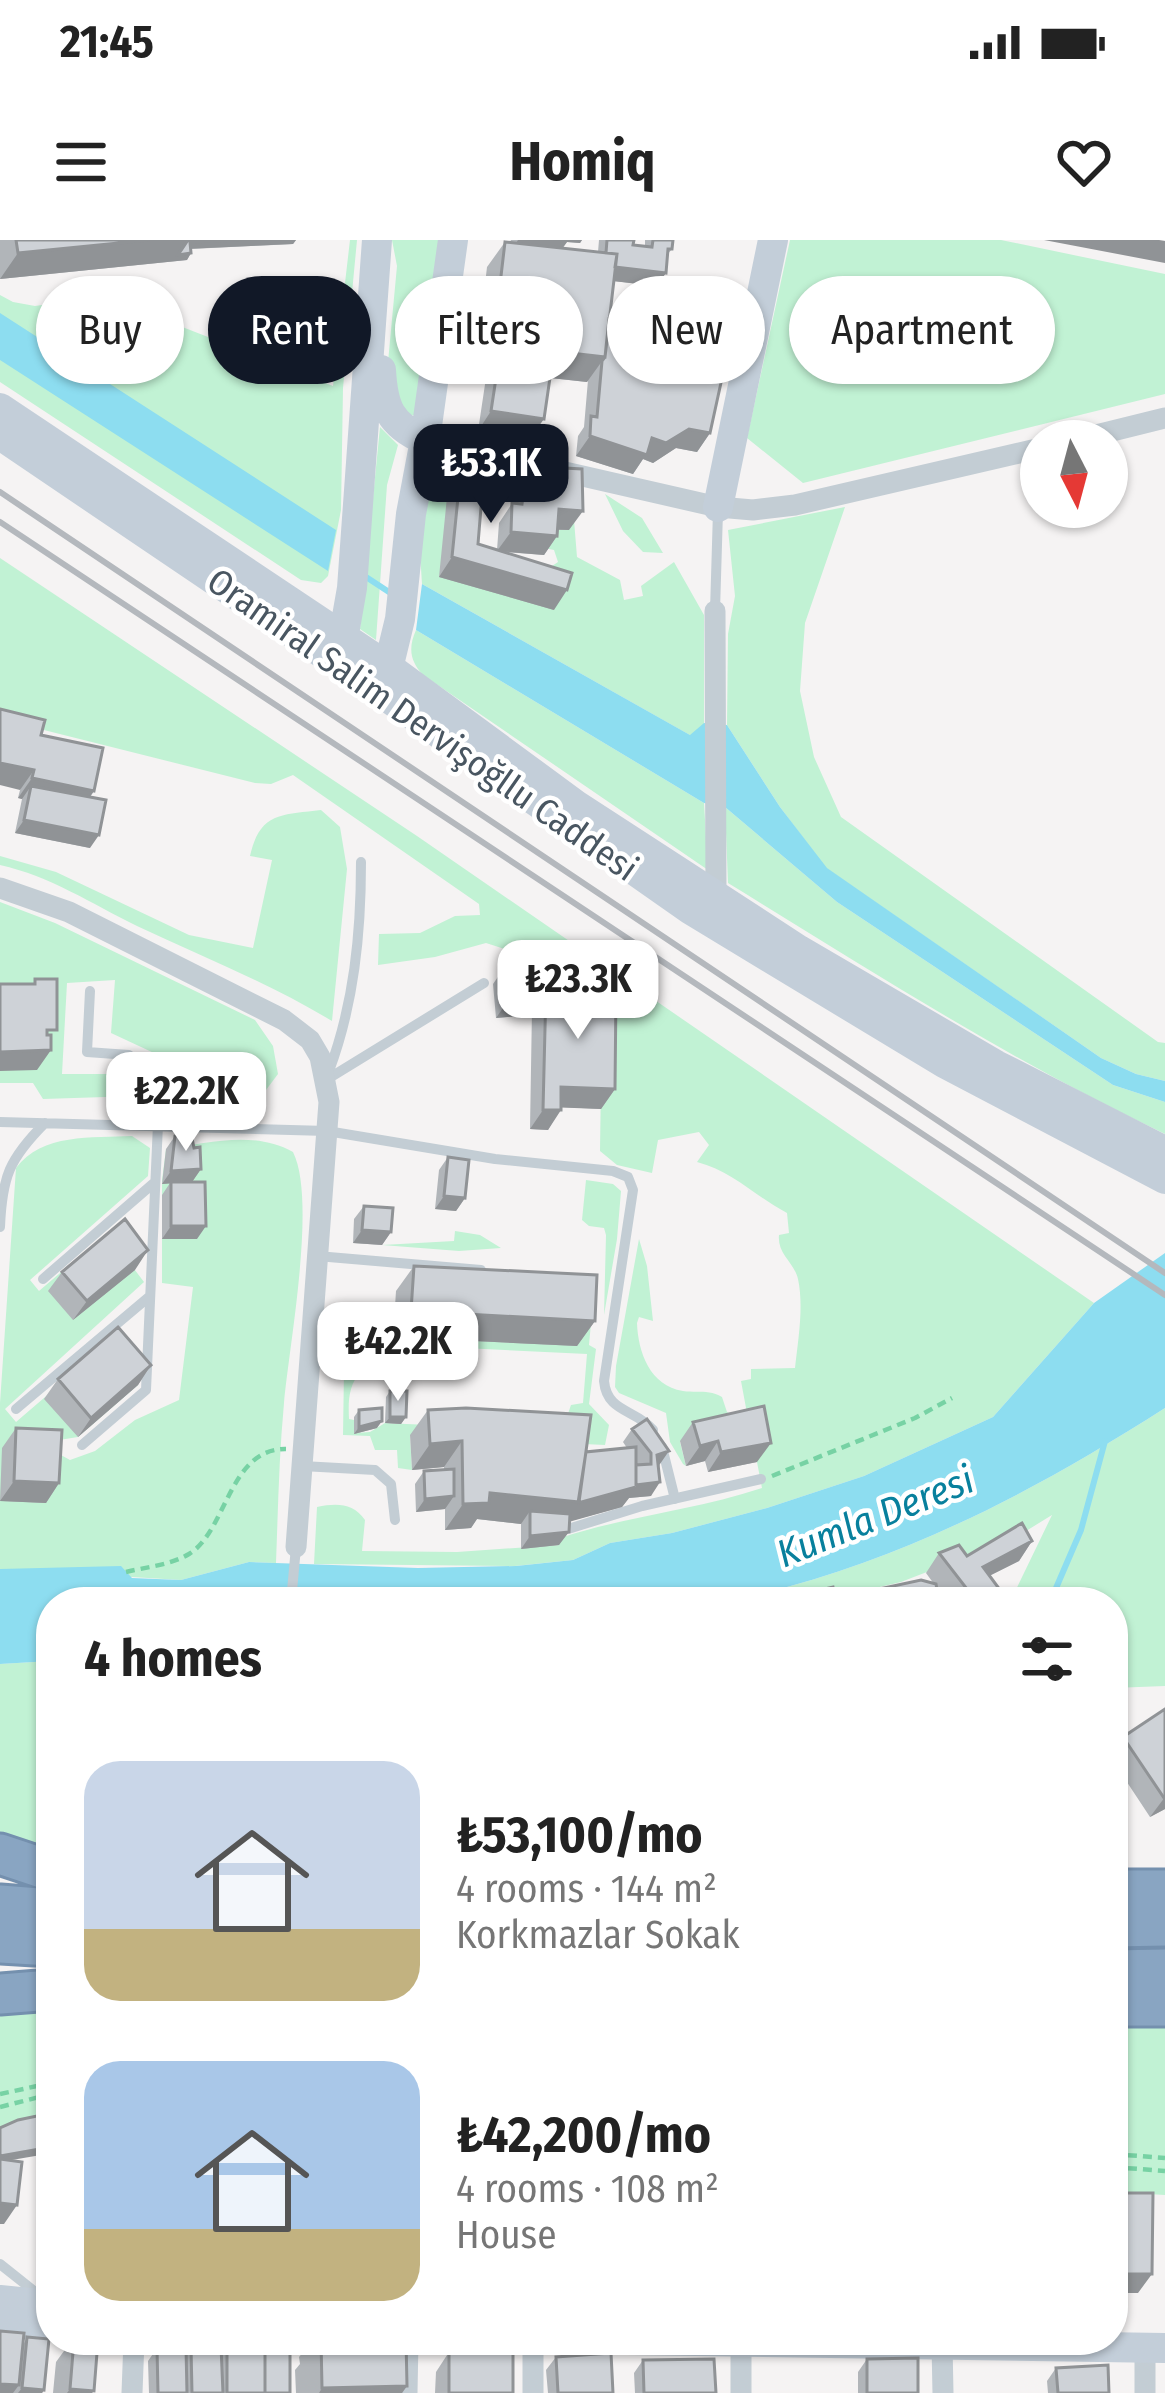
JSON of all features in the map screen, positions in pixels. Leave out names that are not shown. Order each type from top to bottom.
[{"type":"highway","points":[[0,1855],[36,1866]]},
{"type":"highway","points":[[0,1866],[36,1870]]},
{"type":"highway","points":[[1128,1890],[1165,1890]]},
{"type":"highway","points":[[0,1905],[36,1908]]},
{"type":"highway","points":[[1128,1927],[1165,1926]]},
{"type":"highway","points":[[0,1943],[36,1945]]},
{"type":"highway","points":[[1128,1970],[1165,1969]]},
{"type":"highway","points":[[0,1978],[36,1984]]},
{"type":"highway","points":[[0,1994],[36,1988]]},
{"type":"highway","points":[[1128,2006],[1165,2006]]},
{"type":"main road","points":[[341,651],[356,535],[376,240]]},
{"type":"main road","points":[[386,680],[400,619],[415,482],[453,240]]},
{"type":"main road","points":[[718,507],[773,240]]},
{"type":"main road","points":[[373,287],[386,408],[399,427],[425,440]]},
{"type":"main road","name":"Oramiral Salim Dervişoğllu Caddesi","points":[[0,408],[296,605],[341,651]]},
{"type":"main road","name":"Oramiral Salim Dervişoğllu Caddesi","points":[[0,435],[576,805],[717,888],[799,950],[996,1065],[1165,1151]]},
{"type":"main road","points":[[296,605],[320,604],[351,582]]},
{"type":"main road","name":"Oramiral Salim Dervişoğllu Caddesi","points":[[386,680],[676,900],[944,1063],[1165,1180]]},
{"type":"main road","points":[[0,2300],[36,2304]]},
{"type":"main road","points":[[0,2323],[36,2325]]},
{"type":"street","points":[[1128,427],[1165,418]]},
{"type":"street","points":[[425,440],[718,507],[754,509],[795,505],[1020,453]]},
{"type":"street","points":[[715,611],[717,888]]},
{"type":"street","points":[[0,888],[69,912],[284,1020],[310,1040],[320,1058],[326,1080],[327,1131],[296,1547]]},
{"type":"street","points":[[1145,2393],[1155,2338]]},
{"type":"street","points":[[132,2393],[133,2355]]},
{"type":"street","points":[[407,2393],[408,2355]]},
{"type":"street","points":[[533,2355],[533,2393]]},
{"type":"street","points":[[741,2355],[741,2393]]},
{"type":"street","points":[[942,2355],[943,2393]]},
{"type":"lane","points":[[715,611],[718,507]]},
{"type":"lane","points":[[326,1080],[350,1002],[361,862]]},
{"type":"lane","points":[[326,1080],[484,983]]},
{"type":"lane","points":[[89,991],[87,1052],[129,1055],[203,1126]]},
{"type":"lane","points":[[0,1122],[327,1131],[494,1160],[614,1171],[628,1178],[633,1190],[605,1395],[617,1408],[645,1420],[656,1434],[668,1460],[675,1499]]},
{"type":"lane","points":[[0,1227],[1,1189],[14,1159],[45,1123]]},
{"type":"lane","points":[[82,1445],[146,1390],[158,1124]]},
{"type":"lane","points":[[43,1279],[155,1182]]},
{"type":"lane","points":[[317,1256],[507,1272]]},
{"type":"lane","points":[[16,1409],[150,1296]]},
{"type":"lane","points":[[310,1355],[425,1363]]},
{"type":"lane","points":[[303,1457],[375,1470],[391,1484],[395,1520]]},
{"type":"lane","points":[[568,1529],[761,1479]]},
{"type":"lane","points":[[292,1587],[296,1547]]},
{"type":"lane","points":[[0,2264],[36,2293]]},
{"type":"path","points":[[761,1479],[915,1418],[952,1398]]},
{"type":"path","points":[[126,1572],[194,1552],[252,1460],[268,1448],[303,1457]]},
{"type":"path","points":[[0,2094],[36,2086]]},
{"type":"path","points":[[0,2107],[36,2098]]},
{"type":"path","points":[[1128,2155],[1165,2158]]},
{"type":"path","points":[[1128,2168],[1165,2170]]},
{"type":"green space","points":[[350,240],[357,240],[354,276],[346,276]]},
{"type":"green space","points":[[392,240],[440,240],[435,276],[396,276]]},
{"type":"green space","points":[[790,240],[1001,240],[1165,274],[1165,394],[1059,420],[1020,420],[1020,430],[803,483],[747,438],[759,384],[765,384],[765,355]]},
{"type":"green space","points":[[395,287],[395,384],[420,384],[416,415],[398,411],[388,362]]},
{"type":"green space","points":[[0,295],[36,306],[36,384],[184,384],[184,328],[208,337],[208,384],[343,384],[341,510],[328,576],[321,583],[301,580],[0,382]]},
{"type":"green space","points":[[380,427],[398,445],[387,485],[376,640],[360,629]]},
{"type":"green space","points":[[453,463],[571,483],[577,557],[620,580],[624,600],[643,596],[641,586],[674,562],[704,615],[704,743],[422,584],[419,522],[423,489],[435,468]],"holes":[[[491,473],[514,480],[544,548],[554,550],[558,562],[543,572],[439,576]]]},
{"type":"green space","points":[[605,494],[642,518],[663,553],[643,552],[623,531]]},
{"type":"green space","points":[[845,507],[805,623],[800,691],[814,757],[841,817],[1165,1043],[1165,1081],[1101,1058],[826,868],[727,725],[728,634],[735,596],[728,530]]},
{"type":"green space","points":[[0,558],[417,836],[1094,1303],[993,1417],[864,1476],[767,1508],[672,1533],[610,1543],[573,1560],[515,1566],[314,1564],[317,1507],[338,1505],[360,1514],[365,1520],[362,1551],[457,1552],[559,1545],[560,1538],[585,1530],[762,1488],[750,1426],[680,1442],[686,1466],[670,1442],[666,1413],[619,1393],[616,1366],[639,1239],[653,1321],[639,1317],[637,1323],[648,1366],[672,1388],[722,1397],[727,1412],[749,1424],[741,1381],[751,1379],[751,1369],[795,1368],[800,1290],[779,1242],[779,1235],[789,1233],[787,1213],[697,1162],[709,1145],[699,1132],[658,1140],[652,1173],[617,1165],[600,1151],[602,1012],[532,1007],[533,958],[486,943],[378,965],[379,934],[420,933],[455,916],[480,915],[479,904],[293,775],[271,784],[255,783],[0,719]]},
{"type":"green space","points":[[416,630],[704,803],[708,870],[423,675],[412,654]]},
{"type":"green space","points":[[725,807],[837,902],[1113,1085],[1165,1102],[1165,1134],[998,1046],[728,883]]},
{"type":"green space","points":[[321,810],[340,827],[347,869],[332,1021],[53,883],[0,865],[0,856],[56,872],[189,935],[253,948],[272,860],[250,856],[254,842],[274,818]]},
{"type":"green space","points":[[0,902],[55,923],[255,1020],[273,1046],[278,1074],[260,1098],[233,1107],[236,1089],[232,1081],[169,1060],[111,1033],[115,980],[67,983],[62,1074],[118,1074],[137,1096],[43,1099],[33,1083],[0,1083]]},
{"type":"green space","points":[[132,1136],[150,1148],[148,1176],[30,1280],[39,1291],[107,1233],[144,1282],[5,1409],[16,1422],[115,1337],[125,1336],[131,1341],[138,1385],[78,1437],[53,1441],[50,1449],[70,1460],[95,1451],[135,1420],[179,1400],[193,1287],[162,1283],[166,1149],[247,1140],[293,1152],[300,1174],[302,1237],[282,1423],[276,1563],[249,1562],[181,1580],[0,1569],[0,1403],[16,1168],[54,1143]]},
{"type":"green space","points":[[586,1180],[613,1184],[621,1191],[604,1315],[606,1235],[604,1228],[582,1220]]},
{"type":"green space","points":[[455,1231],[480,1235],[501,1248],[459,1251],[382,1245],[454,1241]]},
{"type":"green space","points":[[593,1301],[589,1345],[596,1349],[589,1404],[609,1425],[605,1445],[410,1436],[412,1470],[398,1468],[397,1450],[375,1450],[370,1436],[343,1435],[344,1371],[361,1371],[349,1399],[355,1433],[370,1432],[385,1423],[562,1431],[571,1405],[583,1403],[587,1354],[401,1345],[401,1337]]},
{"type":"green space","points":[[1165,1408],[1165,1686],[1128,1687],[1128,1587],[1017,1587],[1052,1515],[953,1576],[945,1565],[880,1587],[788,1587],[956,1525],[1060,1471]]},
{"type":"green space","points":[[36,1662],[36,1843],[0,1837],[0,1664]]},
{"type":"green space","points":[[0,2010],[36,2011],[36,2124],[0,2132]]},
{"type":"green space","points":[[1165,2023],[1165,2195],[1128,2193],[1128,2024]]},
{"type":"water","points":[[0,313],[36,336],[36,383],[0,360]]},
{"type":"water","points":[[37,384],[110,384],[336,530],[328,571]]},
{"type":"water","points":[[422,584],[690,735],[704,723],[727,725],[827,868],[1101,1058],[1165,1081],[1165,1102],[1113,1085],[837,902],[725,807],[704,803],[416,630]]},
{"type":"water","name":"Kumla Deresi","points":[[1165,1253],[1165,1408],[1008,1499],[846,1569],[788,1587],[36,1587],[36,1662],[0,1664],[0,1569],[121,1566],[132,1578],[181,1580],[249,1562],[418,1568],[573,1560],[610,1543],[672,1533],[767,1508],[864,1476],[993,1417],[1094,1303]]},
{"type":"building","points":[[16,240],[149,240],[18,253]]},
{"type":"building","points":[[188,240],[242,240],[190,242],[191,253],[178,255]]},
{"type":"building","points":[[607,240],[634,240],[633,245],[652,247],[653,240],[673,240],[666,273],[615,267],[617,254],[606,253]]},
{"type":"building","points":[[505,242],[617,254],[614,276],[607,276],[605,357],[583,354],[583,276],[501,276]]},
{"type":"building","points":[[607,338],[607,384],[721,384],[710,433],[689,429],[666,443],[652,438],[647,455],[590,436]]},
{"type":"building","points":[[495,384],[549,384],[544,419],[491,411]]},
{"type":"building","points":[[463,448],[505,454],[502,473],[484,471],[478,544],[572,573],[567,590],[452,557]]},
{"type":"building","points":[[527,466],[582,469],[583,511],[559,509],[557,536],[511,532],[512,503],[522,504]]},
{"type":"building","points":[[0,709],[45,720],[41,735],[103,748],[94,791],[32,778],[34,770],[0,763]]},
{"type":"building","points":[[31,786],[106,800],[99,835],[24,820]]},
{"type":"building","points":[[534,968],[538,1001],[505,1005],[502,971]]},
{"type":"building","points":[[35,979],[57,979],[57,1030],[47,1030],[51,1050],[0,1052],[0,984],[35,984]]},
{"type":"building","points":[[546,988],[616,992],[615,1089],[561,1087],[561,1110],[543,1110]]},
{"type":"building","points":[[219,1075],[230,1077],[232,1086],[226,1094],[215,1092],[212,1083]]},
{"type":"building","points":[[191,1133],[194,1148],[200,1147],[201,1169],[171,1171],[175,1136]]},
{"type":"building","points":[[448,1157],[469,1160],[465,1198],[444,1196]]},
{"type":"building","points":[[171,1182],[205,1182],[206,1226],[171,1226]]},
{"type":"building","points":[[364,1206],[393,1208],[391,1232],[362,1230]]},
{"type":"building","points":[[125,1219],[148,1250],[87,1301],[62,1272]]},
{"type":"building","points":[[414,1266],[597,1275],[595,1321],[411,1311]]},
{"type":"building","points":[[118,1327],[151,1365],[91,1418],[58,1379]]},
{"type":"building","points":[[390,1391],[407,1391],[406,1417],[390,1417]]},
{"type":"building","points":[[764,1406],[771,1443],[721,1452],[718,1441],[700,1446],[693,1422]]},
{"type":"building","points":[[382,1408],[382,1421],[359,1427],[359,1410]]},
{"type":"building","points":[[428,1410],[591,1415],[579,1502],[490,1493],[489,1503],[463,1504],[462,1441],[430,1444]]},
{"type":"building","points":[[647,1419],[669,1451],[657,1455],[660,1482],[636,1485],[636,1465],[651,1464],[651,1453],[632,1429]]},
{"type":"building","points":[[16,1428],[62,1430],[59,1483],[14,1481]]},
{"type":"building","points":[[636,1447],[636,1487],[578,1503],[586,1452]]},
{"type":"building","points":[[454,1469],[454,1496],[425,1499],[424,1471]]},
{"type":"building","points":[[530,1511],[570,1514],[569,1532],[530,1536]]},
{"type":"building","points":[[1022,1523],[1032,1541],[983,1567],[998,1587],[965,1587],[939,1553],[959,1545],[967,1556]]},
{"type":"building","points":[[921,1580],[936,1587],[888,1587]]},
{"type":"building","points":[[1165,1709],[1164,1798],[1128,1744],[1128,1734]]},
{"type":"building","points":[[36,2116],[36,2150],[0,2156],[0,2128]]},
{"type":"building","points":[[0,2159],[22,2162],[17,2205],[0,2203]]},
{"type":"building","points":[[1128,2193],[1153,2193],[1152,2274],[1128,2274]]},
{"type":"building","points":[[0,2331],[24,2333],[19,2385],[0,2384]]},
{"type":"building","points":[[27,2337],[36,2338],[36,2355],[47,2355],[44,2390],[22,2388]]},
{"type":"building","points":[[73,2355],[97,2355],[94,2391],[70,2389]]},
{"type":"building","points":[[157,2355],[186,2355],[187,2393],[158,2393]]},
{"type":"building","points":[[191,2355],[221,2355],[223,2393],[192,2393]]},
{"type":"building","points":[[227,2355],[265,2355],[265,2393],[227,2393]]},
{"type":"building","points":[[265,2355],[290,2355],[290,2393],[265,2393]]},
{"type":"building","points":[[321,2355],[406,2355],[407,2386],[322,2388]]},
{"type":"building","points":[[449,2355],[513,2355],[513,2393],[449,2393]]},
{"type":"building","points":[[611,2355],[613,2393],[558,2393],[556,2357]]},
{"type":"building","points":[[918,2358],[918,2393],[867,2393],[867,2359]]},
{"type":"building","points":[[714,2359],[716,2393],[644,2393],[643,2360]]},
{"type":"building","points":[[1108,2365],[1109,2393],[1058,2393],[1056,2368]]},
{"type":"waterway","points":[[363,575],[392,594]]},
{"type":"waterway","points":[[1056,1587],[1081,1530],[1105,1441]]},
{"type":"railway","points":[[0,492],[1165,1273]]},
{"type":"railway","points":[[0,522],[1165,1295]]}]
